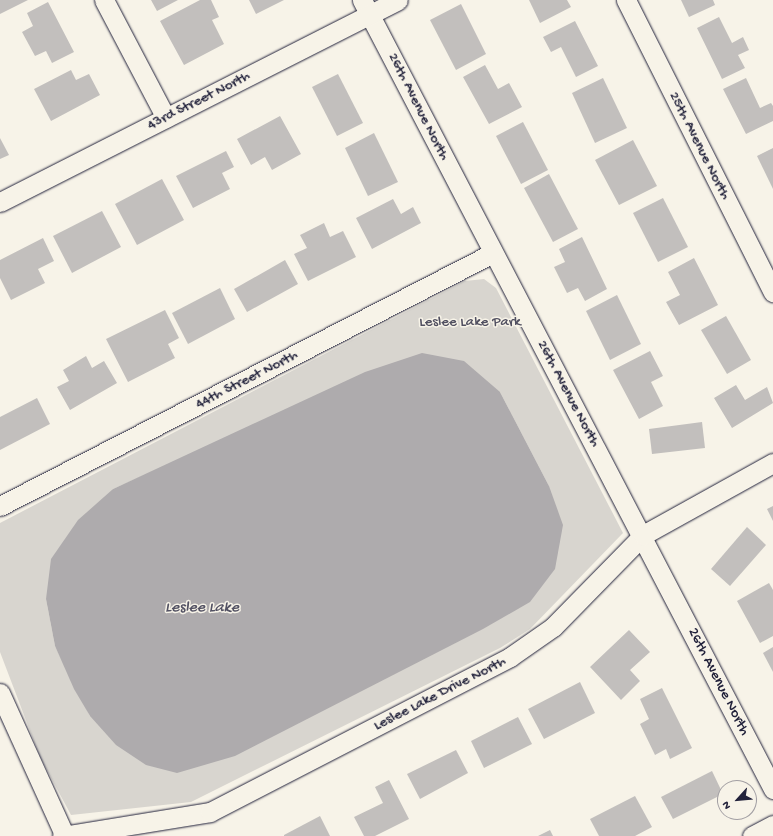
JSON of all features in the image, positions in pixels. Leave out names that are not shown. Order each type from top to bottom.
[{"type":"street","points":[[104,0],[166,118]]},
{"type":"street","name":"43rd Street North","points":[[0,202],[166,118],[366,7],[398,0]]},
{"type":"street","name":"25th Avenue North","points":[[626,0],[773,292]]},
{"type":"street","name":"26th Avenue North","points":[[366,7],[494,253],[644,535],[773,789]]},
{"type":"street","name":"44th Street North","points":[[0,506],[494,253]]},
{"type":"street","name":"Leslee Lake Drive North","points":[[64,836],[210,812],[510,658],[553,627],[644,535],[773,463]]},
{"type":"street","points":[[0,693],[64,836]]},
{"type":"street","points":[[752,836],[773,825]]},
{"type":"green space","name":"Leslee Lake Park","points":[[484,279],[496,288],[623,533],[530,629],[500,648],[191,802],[71,815],[40,757],[0,652],[0,523],[465,281]],"holes":[[[500,392],[549,486],[90,716],[55,646],[46,599],[113,489],[187,456]]]},
{"type":"water","name":"Leslee Lake","points":[[422,353],[464,361],[500,392],[549,486],[563,525],[555,569],[530,602],[483,629],[235,756],[177,773],[146,765],[116,745],[90,716],[74,689],[55,646],[46,599],[51,559],[78,520],[113,489],[365,372]]},
{"type":"building","points":[[0,0],[28,0],[0,14]]},
{"type":"building","points":[[151,0],[178,0],[157,11]]},
{"type":"building","points":[[200,0],[211,0],[219,17],[212,20],[224,44],[184,65],[160,21]]},
{"type":"building","points":[[249,0],[284,0],[256,14]]},
{"type":"building","points":[[529,0],[567,0],[571,7],[540,23]]},
{"type":"building","points":[[681,0],[713,0],[715,5],[689,17]]},
{"type":"building","points":[[48,2],[74,52],[52,63],[46,51],[35,56],[22,32],[33,26],[27,13]]},
{"type":"building","points":[[461,4],[486,54],[456,70],[430,20]]},
{"type":"building","points":[[719,17],[732,43],[743,37],[749,50],[738,55],[745,68],[722,79],[697,28]]},
{"type":"building","points":[[575,21],[598,66],[576,77],[561,47],[551,52],[543,37]]},
{"type":"building","points":[[485,65],[498,89],[509,83],[522,107],[489,124],[463,77]]},
{"type":"building","points":[[71,70],[76,80],[89,74],[100,95],[51,121],[34,89]]},
{"type":"building","points":[[338,74],[363,123],[337,136],[312,87]]},
{"type":"building","points":[[603,78],[627,128],[595,143],[572,93]]},
{"type":"building","points":[[746,78],[760,108],[771,103],[773,106],[773,121],[746,134],[723,89]]},
{"type":"building","points":[[280,116],[301,154],[272,170],[265,157],[251,165],[237,139]]},
{"type":"building","points":[[523,122],[548,170],[521,184],[496,136]]},
{"type":"building","points":[[374,133],[398,182],[368,196],[345,148]]},
{"type":"building","points":[[0,138],[9,155],[0,159]]},
{"type":"building","points":[[633,140],[657,186],[619,205],[595,160]]},
{"type":"building","points":[[773,148],[773,189],[757,156]]},
{"type":"building","points":[[226,151],[234,167],[222,173],[230,189],[193,208],[176,176]]},
{"type":"building","points":[[549,174],[578,229],[553,242],[524,188]]},
{"type":"building","points":[[162,179],[184,220],[137,245],[115,204]]},
{"type":"building","points":[[663,198],[688,247],[658,262],[633,213]]},
{"type":"building","points":[[393,199],[401,214],[413,207],[421,223],[372,249],[356,218]]},
{"type":"building","points":[[102,211],[121,247],[72,273],[53,236]]},
{"type":"building","points":[[324,223],[330,237],[343,231],[356,257],[308,281],[294,254],[307,248],[300,235]]},
{"type":"building","points":[[582,237],[607,289],[585,301],[578,288],[567,293],[554,267],[565,262],[559,249]]},
{"type":"building","points":[[43,238],[54,261],[38,269],[45,283],[11,300],[0,278],[0,260]]},
{"type":"building","points":[[694,258],[718,305],[679,325],[666,302],[680,295],[668,272]]},
{"type":"building","points":[[285,260],[298,284],[247,312],[234,289]]},
{"type":"building","points":[[220,288],[235,319],[188,344],[172,313]]},
{"type":"building","points":[[617,295],[641,344],[610,360],[586,311]]},
{"type":"building","points":[[165,310],[179,338],[168,344],[175,358],[128,382],[106,339]]},
{"type":"building","points":[[726,316],[751,360],[727,374],[701,330]]},
{"type":"building","points":[[650,351],[663,376],[651,382],[663,406],[639,419],[613,370]]},
{"type":"building","points":[[86,356],[92,368],[104,361],[117,383],[70,410],[57,387],[69,381],[63,370]]},
{"type":"building","points":[[736,385],[745,400],[767,387],[773,403],[732,428],[714,398]]},
{"type":"building","points":[[37,398],[50,424],[0,450],[0,417]]},
{"type":"building","points":[[702,422],[705,448],[652,454],[649,429]]},
{"type":"building","points":[[773,506],[773,521],[767,509]]},
{"type":"building","points":[[747,527],[766,545],[730,586],[711,569]]},
{"type":"building","points":[[769,583],[773,590],[773,636],[760,643],[737,601]]},
{"type":"building","points":[[629,630],[650,652],[630,670],[640,681],[621,700],[590,667]]},
{"type":"building","points":[[773,647],[773,672],[763,653]]},
{"type":"building","points":[[580,682],[595,713],[544,739],[528,709]]},
{"type":"building","points":[[662,688],[692,748],[670,759],[666,749],[655,755],[640,724],[649,719],[640,699]]},
{"type":"building","points":[[518,717],[532,744],[484,768],[471,741]]},
{"type":"building","points":[[456,750],[468,773],[420,799],[407,774]]},
{"type":"building","points":[[712,771],[717,781],[717,797],[673,819],[661,797]]},
{"type":"building","points":[[389,780],[409,819],[375,836],[364,836],[354,817],[383,803],[375,787]]},
{"type":"building","points":[[635,796],[652,827],[635,836],[599,836],[590,819]]},
{"type":"building","points":[[320,816],[330,836],[284,836],[284,835]]},
{"type":"building","points":[[550,830],[553,836],[538,836]]}]
